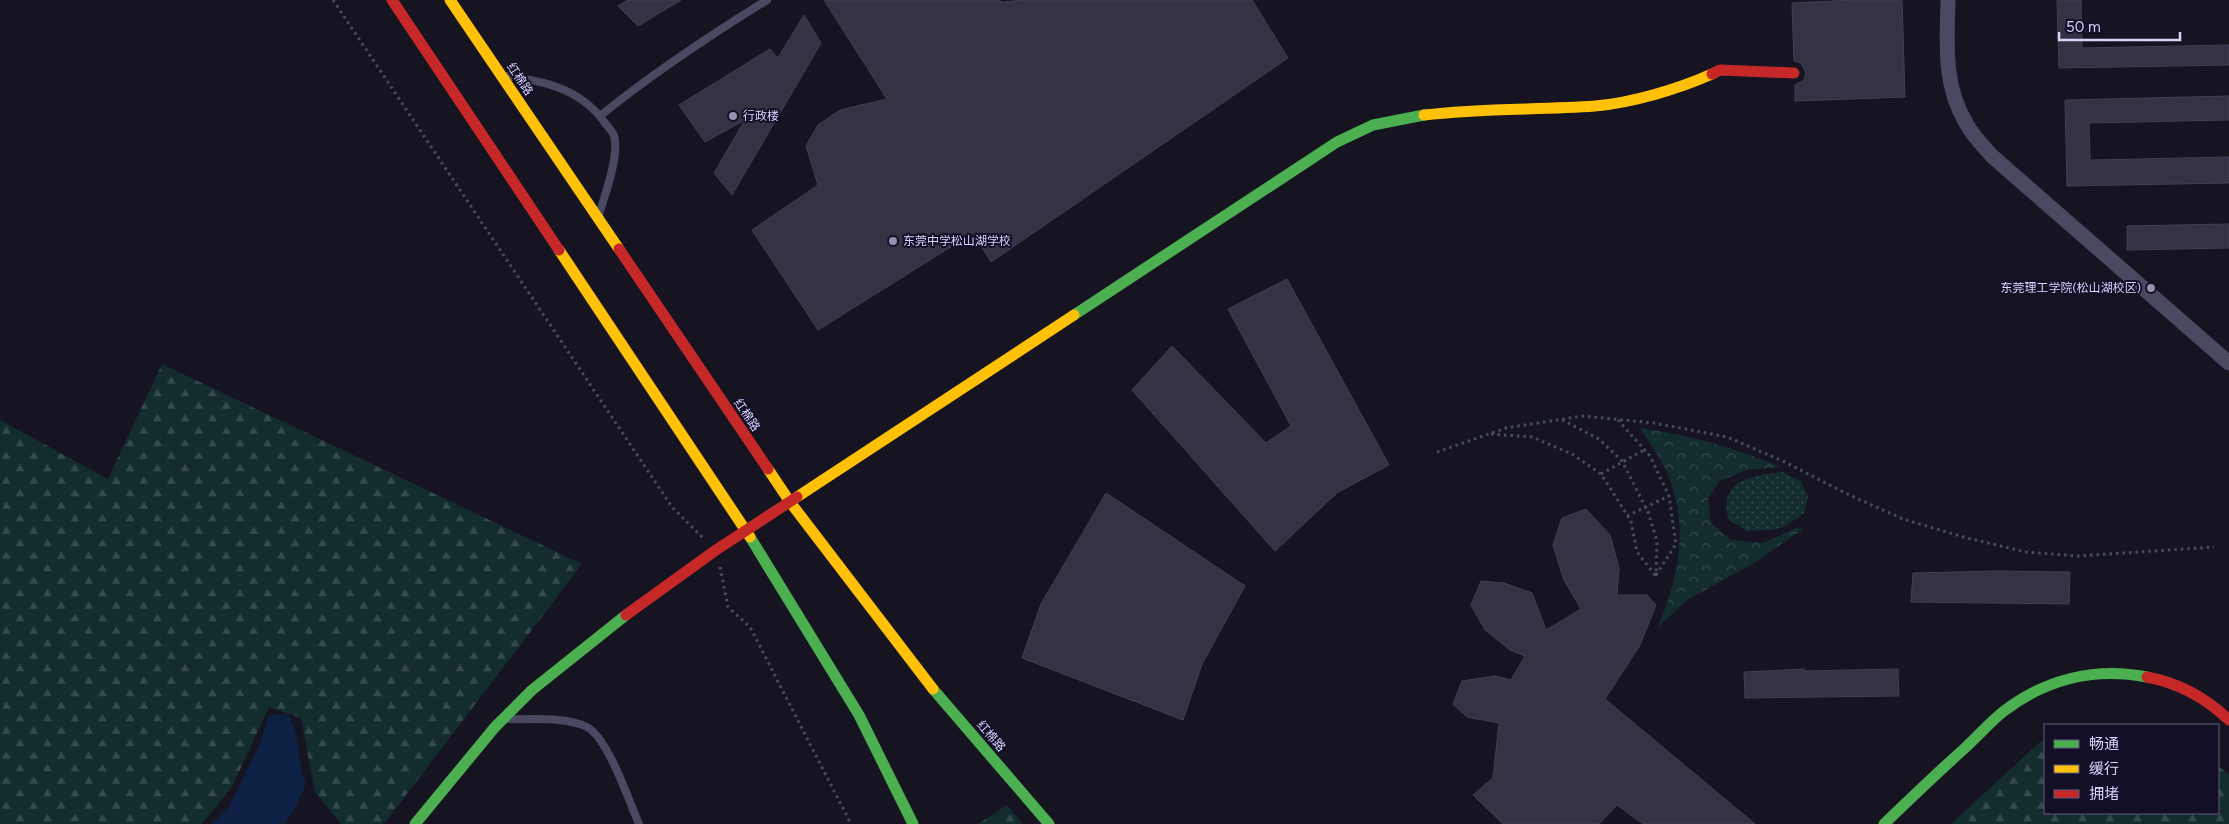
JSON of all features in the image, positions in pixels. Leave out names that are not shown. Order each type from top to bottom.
[{"type":"street","points":[[392,0],[746,530],[859,715],[913,824]]},
{"type":"street","name":"红棉路","points":[[450,0],[790,502],[924,678],[1049,824]]},
{"type":"street","points":[[1948,0],[1946,56],[1953,97],[1966,125],[1992,156],[2229,363]]},
{"type":"street","points":[[415,824],[503,719],[532,690],[647,598],[746,530],[1355,133],[1395,120],[1454,111],[1597,106],[1679,89],[1720,70],[1794,73]]},
{"type":"street","points":[[1884,824],[2003,712],[2032,692],[2065,679],[2094,673],[2119,672],[2173,683],[2203,698],[2229,720]]},
{"type":"lane","points":[[600,116],[645,80],[707,37],[766,0]]},
{"type":"lane","points":[[501,76],[536,80],[572,91],[600,116],[614,136],[613,170],[598,219]]},
{"type":"lane","points":[[503,719],[560,721],[587,727],[601,739],[639,824]]},
{"type":"path","points":[[333,0],[672,507],[716,550],[728,607],[750,627],[851,824]]},
{"type":"path","points":[[1437,452],[1506,428],[1582,416],[1654,423],[1727,437],[1785,462],[1845,493],[1904,520],[1966,538],[2026,552],[2078,556],[2214,547]]},
{"type":"path","points":[[1561,419],[1599,439],[1622,461],[1646,507],[1657,541],[1656,575]]},
{"type":"path","points":[[1618,420],[1650,456],[1669,496],[1676,544],[1656,575]]},
{"type":"path","points":[[1489,434],[1532,437],[1572,454],[1601,474],[1628,516],[1637,552],[1656,575]]},
{"type":"path","points":[[1601,474],[1644,450]]},
{"type":"path","points":[[1628,516],[1669,496]]},
{"type":"green space","points":[[162,364],[582,564],[384,824],[341,824],[315,792],[301,718],[269,707],[232,787],[202,824],[0,824],[0,420],[108,479]]},
{"type":"green space","points":[[1640,428],[1677,434],[1712,443],[1781,467],[1747,470],[1720,481],[1708,499],[1711,523],[1731,540],[1763,543],[1796,528],[1803,529],[1756,562],[1687,600],[1657,628],[1676,572],[1680,533],[1674,494],[1668,475]]},
{"type":"green space","points":[[1782,472],[1801,481],[1808,496],[1805,512],[1786,526],[1772,530],[1747,531],[1729,520],[1726,507],[1732,488],[1739,482],[1749,478]]},
{"type":"green space","points":[[2041,741],[2044,741],[2044,814],[2219,814],[2219,767],[2229,774],[2229,824],[1951,824]]},
{"type":"green space","points":[[1007,805],[1023,824],[978,824]]},
{"type":"water","points":[[288,714],[295,732],[306,784],[295,809],[284,824],[212,824],[229,807],[258,748],[269,715]]},
{"type":"building","points":[[628,0],[681,0],[638,26],[618,6]]},
{"type":"building","points":[[824,0],[997,0],[1003,2],[1026,0],[1252,0],[1288,58],[991,262],[973,233],[818,330],[752,230],[818,185],[806,146],[818,125],[840,110],[887,99]]},
{"type":"building","points":[[1902,0],[1905,97],[1795,101],[1795,85],[1804,80],[1806,73],[1801,63],[1794,61],[1792,3]]},
{"type":"building","points":[[2057,0],[2081,0],[2082,48],[2229,45],[2229,65],[2059,68]]},
{"type":"building","name":"行政楼","points":[[804,15],[821,43],[732,195],[714,173],[745,120],[705,142],[679,105],[770,49],[778,58]]},
{"type":"building","points":[[2229,96],[2229,120],[2089,123],[2090,160],[2229,157],[2229,183],[2067,186],[2065,100]]},
{"type":"building","points":[[2229,224],[2229,248],[2127,250],[2127,226]]},
{"type":"building","points":[[1287,279],[1389,465],[1338,492],[1275,551],[1132,390],[1172,346],[1266,443],[1291,426],[1228,309]]},
{"type":"building","points":[[1106,493],[1245,586],[1202,664],[1183,720],[1022,658],[1041,604]]},
{"type":"building","points":[[1586,509],[1610,535],[1619,568],[1617,595],[1647,595],[1656,605],[1640,645],[1605,699],[1755,824],[1643,824],[1617,805],[1599,824],[1503,824],[1473,795],[1493,778],[1499,723],[1467,717],[1453,704],[1462,681],[1495,676],[1511,680],[1525,656],[1510,650],[1485,630],[1471,605],[1481,581],[1504,583],[1532,593],[1546,630],[1581,609],[1564,580],[1553,545],[1562,518]]},
{"type":"building","points":[[2070,572],[2069,604],[1911,602],[1913,573]]},
{"type":"building","points":[[1804,669],[1804,671],[1898,669],[1899,696],[1745,698],[1744,672]]},
{"type":"traffic: fast","points":[[1074,315],[1337,142],[1373,125],[1424,115]]},
{"type":"traffic: fast","points":[[750,537],[859,715],[913,824]]},
{"type":"traffic: fast","points":[[415,824],[495,727],[532,690],[626,615]]},
{"type":"traffic: fast","points":[[1884,824],[1994,720],[2020,700],[2037,691],[2072,678],[2109,674],[2147,677]]},
{"type":"traffic: fast","points":[[933,689],[1049,824]]},
{"type":"traffic: slow","points":[[450,0],[619,249]]},
{"type":"traffic: slow","points":[[1424,115],[1467,111],[1595,106],[1624,102],[1655,95],[1712,74]]},
{"type":"traffic: slow","points":[[559,250],[750,537]]},
{"type":"traffic: slow","points":[[797,497],[1074,315]]},
{"type":"traffic: slow","points":[[768,469],[790,502],[933,689]]},
{"type":"traffic: jam","points":[[392,0],[559,250]]},
{"type":"traffic: jam","points":[[1712,74],[1720,70],[1794,73]]},
{"type":"traffic: jam","points":[[619,249],[768,469]]},
{"type":"traffic: jam","points":[[626,615],[716,550],[797,497]]},
{"type":"traffic: jam","points":[[2147,677],[2170,683],[2191,692],[2229,720]]},
{"type":"place","name":"行政楼","points":[[733,116]]},
{"type":"place","name":"东莞中学松山湖学校","points":[[893,241]]},
{"type":"place","name":"东莞理工学院(松山湖校区)","points":[[2151,288]]}]
